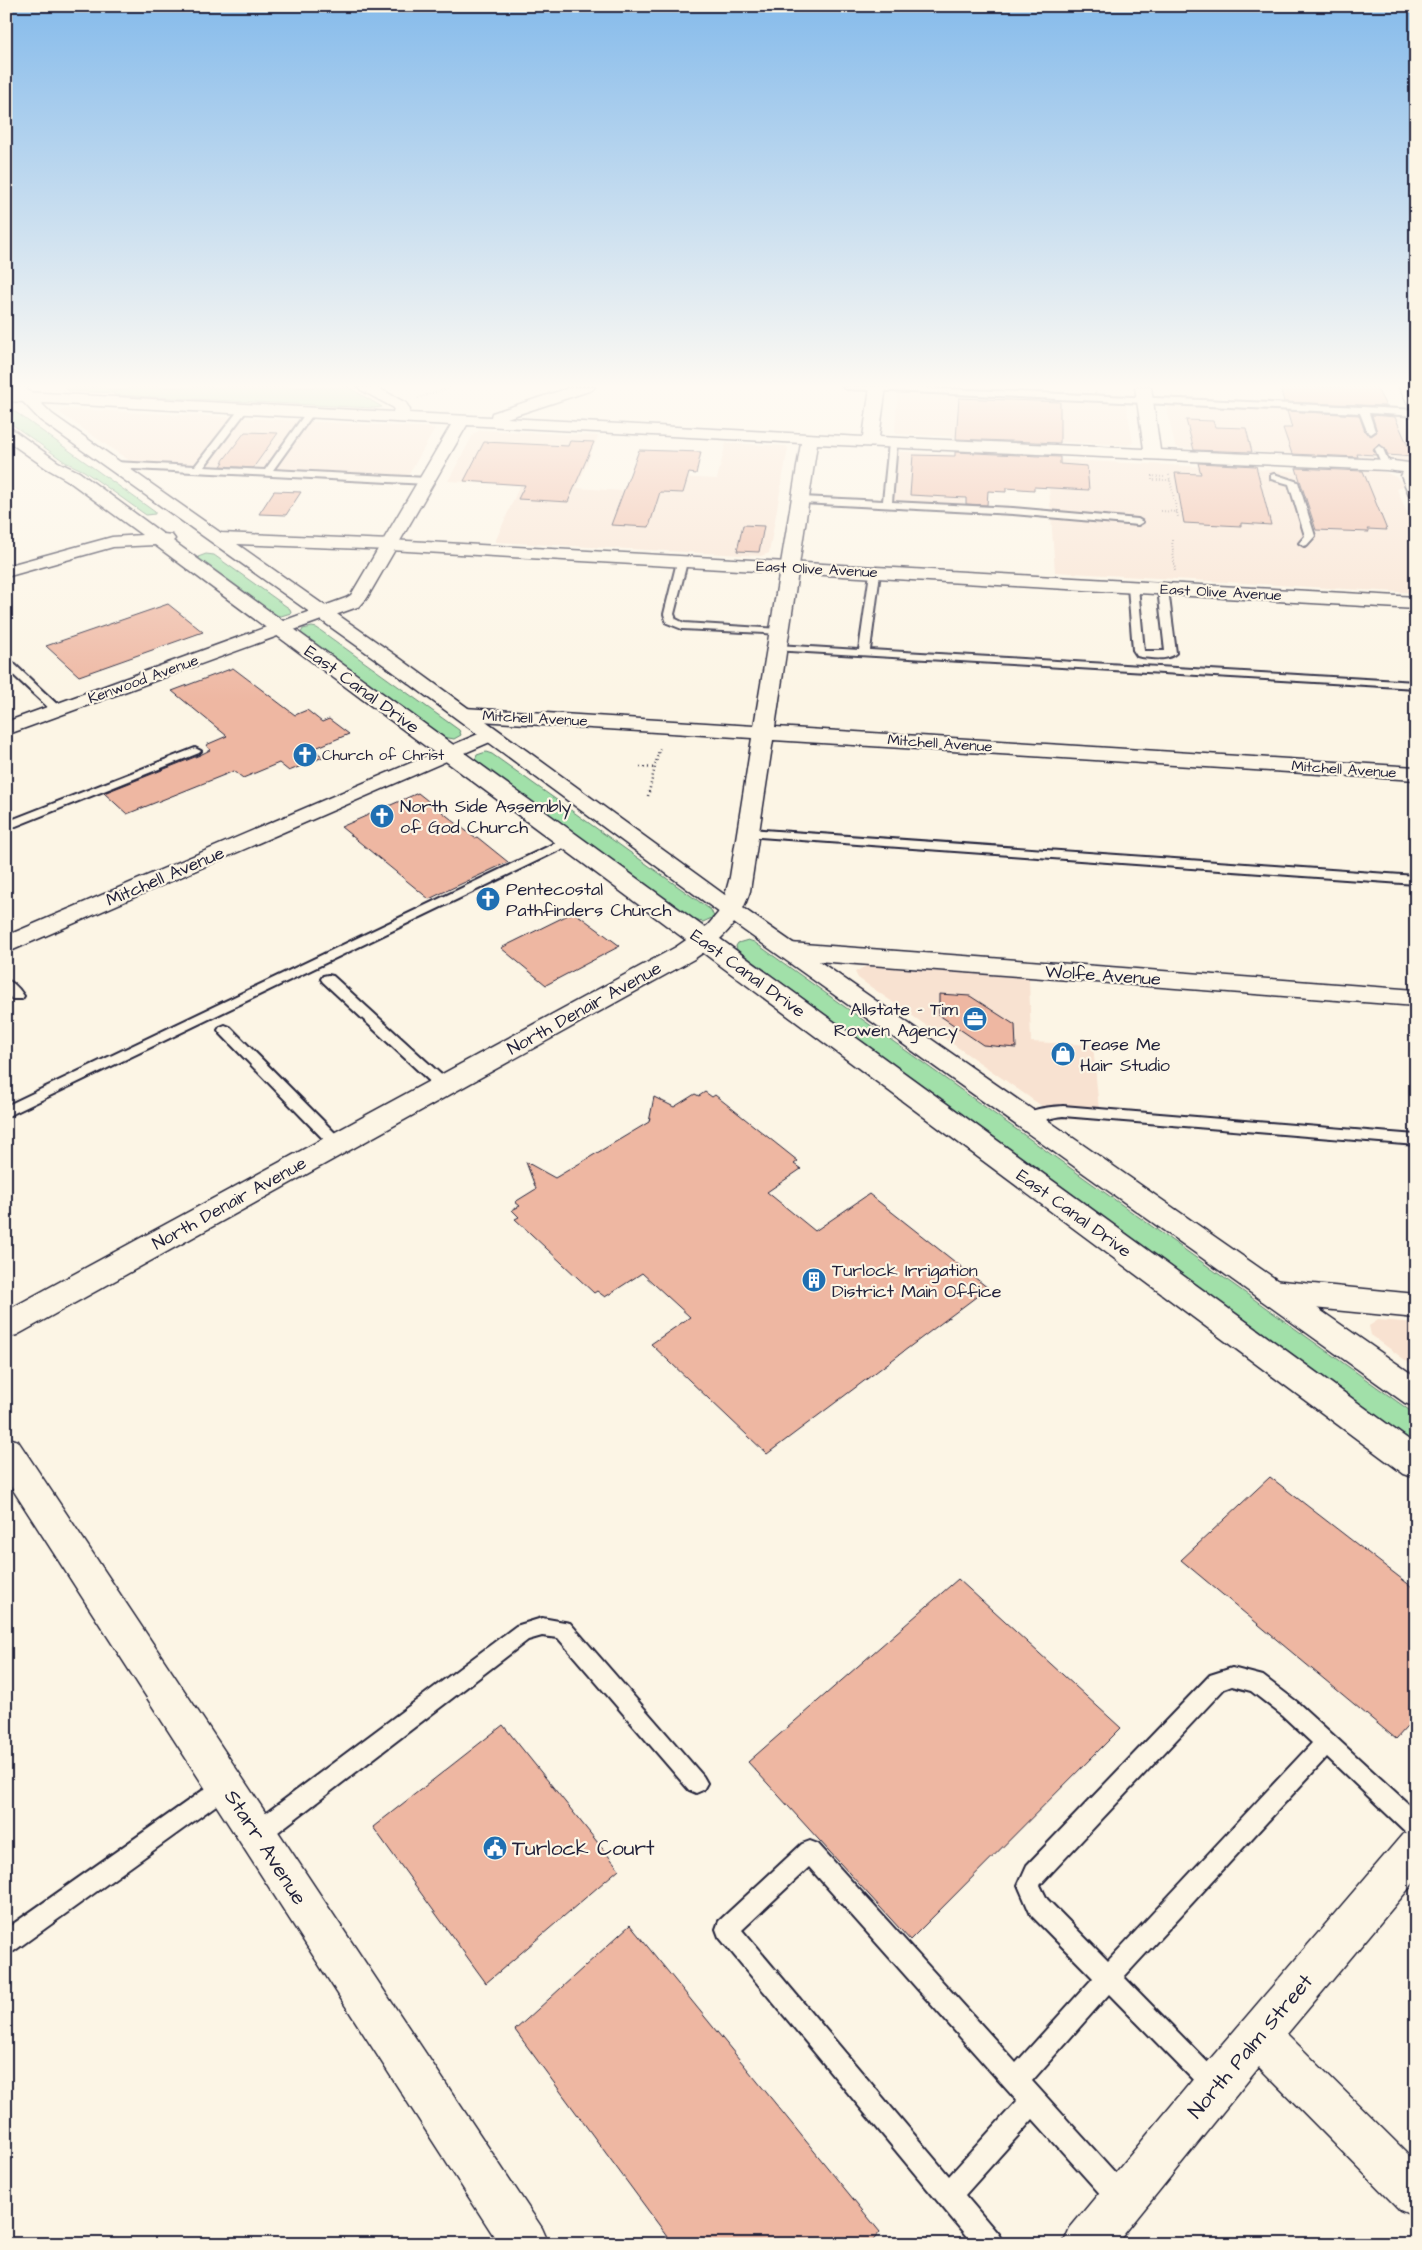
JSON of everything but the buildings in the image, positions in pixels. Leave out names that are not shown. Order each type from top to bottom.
[{"type":"street","name":"East Canal Drive","points":[[95,492],[1416,1464]]},
{"type":"street","points":[[152,492],[464,714],[490,735],[732,911],[1416,1394]]},
{"type":"street","name":"Kenwood Avenue","points":[[6,729],[346,606],[358,598],[421,492]]},
{"type":"street","name":"North Denair Avenue","points":[[6,1326],[705,941],[720,928],[732,911],[742,877],[789,568],[803,492]]},
{"type":"street","name":"East Olive Avenue","points":[[6,572],[95,546],[125,541],[218,538],[1416,603]]},
{"type":"street","name":"Mitchell Avenue","points":[[464,714],[1416,774]]},
{"type":"street","name":"Mitchell Avenue","points":[[6,945],[490,735]]},
{"type":"street","name":"Wolfe Avenue","points":[[790,951],[1416,998]]},
{"type":"street","points":[[1272,1292],[1416,1306]]},
{"type":"street","name":"Starr Avenue","points":[[6,1451],[526,2244]]},
{"type":"street","name":"North Palm Street","points":[[1086,2244],[1215,2086],[1416,1849]]},
{"type":"street","points":[[1258,2036],[1416,2194]]},
{"type":"lane","points":[[887,505],[888,492]]},
{"type":"lane","points":[[1289,492],[1304,543]]},
{"type":"lane","points":[[802,500],[1013,512],[1138,522]]},
{"type":"lane","points":[[1103,527],[1108,523],[1120,520]]},
{"type":"lane","points":[[682,562],[669,614],[671,621],[682,626],[864,653],[1416,685]]},
{"type":"lane","points":[[864,653],[875,573]]},
{"type":"lane","points":[[1133,587],[1138,650],[1141,654],[1165,655],[1171,653],[1163,589]]},
{"type":"lane","points":[[6,662],[58,710]]},
{"type":"lane","points":[[6,826],[195,751]]},
{"type":"lane","points":[[749,833],[1416,880]]},
{"type":"lane","points":[[6,1112],[568,841]]},
{"type":"lane","points":[[328,979],[444,1085]]},
{"type":"lane","points":[[6,984],[17,996]]},
{"type":"lane","points":[[225,1030],[337,1144]]},
{"type":"lane","points":[[1028,1120],[1047,1112],[1064,1111],[1416,1140]]},
{"type":"lane","points":[[257,1834],[522,1632],[542,1627],[562,1629],[696,1783]]},
{"type":"lane","points":[[1215,2086],[1039,1907],[1029,1885],[1035,1873],[1217,1682],[1232,1677],[1256,1683],[1290,1709],[1416,1826]]},
{"type":"lane","points":[[1015,2082],[1108,1978],[1326,1743]]},
{"type":"lane","points":[[6,1943],[226,1786]]},
{"type":"lane","points":[[990,2244],[727,1929],[810,1852],[1122,2200]]},
{"type":"lane","points":[[949,2195],[1033,2101]]},
{"type":"path","points":[[1174,492],[1178,517]]},
{"type":"path","points":[[1161,511],[1177,512]]},
{"type":"path","points":[[1172,540],[1175,572]]},
{"type":"path","points":[[648,796],[662,738]]},
{"type":"path","points":[[640,767],[655,768]]},
{"type":"shaded area","points":[[517,492],[780,492],[769,553],[761,556],[495,542]]},
{"type":"shaded area","points":[[884,492],[964,492],[964,512],[882,507]]},
{"type":"shaded area","points":[[1049,492],[1398,492],[1416,534],[1416,593],[1055,572]]},
{"type":"shaded area","points":[[866,966],[1029,978],[1031,1042],[1093,1045],[1100,1121],[1059,1118],[858,978],[855,972]]},
{"type":"shaded area","points":[[1378,1320],[1416,1323],[1416,1368],[1371,1335],[1369,1326]]},
{"type":"green space","points":[[114,492],[127,492],[155,512],[155,514],[146,515]]},
{"type":"green space","points":[[206,554],[214,555],[290,609],[291,613],[281,616],[274,615],[199,560],[198,557]]},
{"type":"green space","points":[[317,628],[459,730],[461,735],[454,739],[443,737],[301,633],[303,629]]},
{"type":"green space","points":[[486,752],[492,754],[711,910],[714,917],[703,922],[694,920],[475,760],[477,755]]},
{"type":"green space","points":[[748,940],[754,942],[1416,1415],[1416,1444],[737,950],[736,946],[738,943]]},
{"type":"place","name":"Church of Christ","points":[[305,755]]},
{"type":"place","name":"North Side Assembly of God Church","points":[[382,816]]},
{"type":"place","name":"Pentecostal Pathfinders Church","points":[[488,899]]},
{"type":"place","name":"Allstate - Tim Rowen Agency","points":[[975,1019]]},
{"type":"place","name":"Tease Me Hair Studio","points":[[1063,1054]]},
{"type":"place","name":"Turlock Irrigation District Main Office","points":[[814,1280]]},
{"type":"place","name":"Turlock Court","points":[[495,1848]]}]
